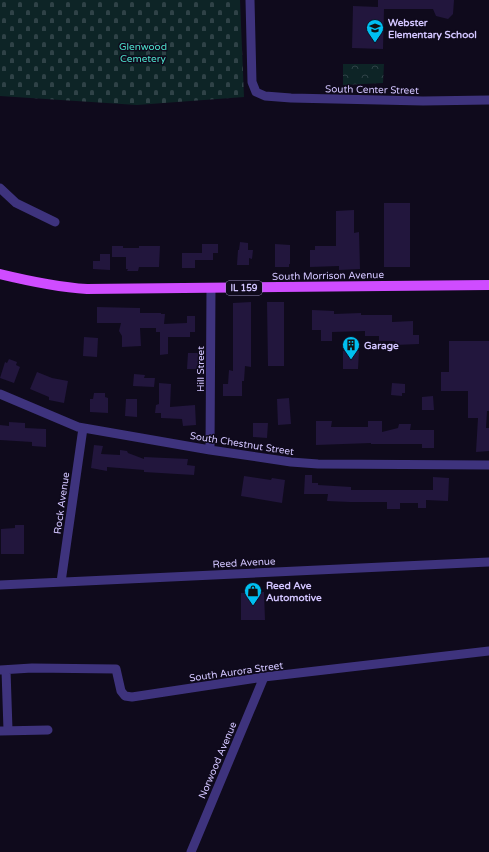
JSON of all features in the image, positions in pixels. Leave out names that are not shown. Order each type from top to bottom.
[{"type":"main road","name":"South Morrison Avenue","points":[[0,274],[52,286],[87,289],[489,285]]},
{"type":"street","name":"South Center Street","points":[[250,0],[252,82],[256,92],[265,96],[423,101],[489,100]]},
{"type":"street","points":[[0,188],[16,203],[55,222]]},
{"type":"street","name":"Hill Street","points":[[210,450],[211,288]]},
{"type":"street","name":"South Chestnut Street","points":[[0,394],[78,427],[210,450],[291,462],[318,464],[489,464]]},
{"type":"street","name":"Rock Avenue","points":[[61,582],[83,428]]},
{"type":"street","name":"Reed Avenue","points":[[0,584],[489,562]]},
{"type":"street","name":"South Aurora Street","points":[[4,731],[3,670],[32,668],[116,668],[121,691],[125,696],[132,697],[264,677],[489,651]]},
{"type":"street","name":"Norwood Avenue","points":[[191,852],[264,677]]},
{"type":"street","points":[[4,731],[48,730]]},
{"type":"green space","name":"Glenwood Cemetery","points":[[0,0],[240,0],[244,97],[137,105],[0,96]]},
{"type":"green space","points":[[343,64],[384,64],[383,83],[343,85]]},
{"type":"building","points":[[378,0],[454,0],[453,14],[448,19],[436,16],[433,9],[384,9],[383,49],[352,48],[353,6],[378,7]]},
{"type":"building","points":[[384,203],[410,203],[410,267],[384,267]]},
{"type":"building","points":[[354,210],[354,233],[359,232],[360,269],[339,270],[339,266],[310,267],[310,250],[315,250],[315,246],[336,246],[336,211]]},
{"type":"building","points":[[240,242],[248,243],[248,250],[253,250],[252,259],[249,258],[249,265],[237,265]]},
{"type":"building","points":[[202,244],[218,244],[218,253],[213,253],[213,260],[195,260],[195,268],[182,268],[182,253],[202,253]]},
{"type":"building","points":[[275,244],[290,245],[289,267],[275,267]]},
{"type":"building","points":[[112,246],[139,248],[139,246],[160,246],[159,267],[139,267],[138,271],[127,271],[126,257],[112,257]]},
{"type":"building","points":[[100,254],[110,254],[110,270],[93,269],[93,261],[100,261]]},
{"type":"building","points":[[251,302],[251,367],[245,366],[244,381],[242,381],[242,396],[223,396],[223,384],[228,384],[229,370],[233,371],[233,303]]},
{"type":"building","points":[[267,302],[284,302],[284,366],[268,366]]},
{"type":"building","points":[[97,307],[140,308],[140,313],[165,314],[164,324],[187,323],[187,316],[195,316],[195,332],[190,332],[190,337],[168,337],[168,354],[160,355],[160,332],[156,332],[156,328],[140,328],[141,346],[122,347],[122,336],[119,331],[121,323],[97,323]]},
{"type":"building","points":[[312,310],[334,311],[334,314],[361,313],[361,315],[392,315],[392,322],[413,321],[413,335],[419,335],[419,344],[395,345],[395,341],[379,341],[379,336],[365,336],[365,331],[332,332],[332,341],[321,341],[321,330],[312,330]]},
{"type":"building","points":[[84,337],[98,338],[97,357],[83,356]]},
{"type":"building","points":[[449,341],[489,341],[489,411],[487,411],[486,428],[489,428],[489,451],[476,452],[478,418],[468,418],[468,391],[441,391],[441,372],[449,372]]},
{"type":"building","name":"Garage","points":[[343,351],[359,351],[358,369],[343,369]]},
{"type":"building","points":[[188,353],[198,353],[198,369],[187,369]]},
{"type":"building","points":[[9,359],[17,362],[16,365],[20,367],[14,383],[0,378],[5,362],[7,363]]},
{"type":"building","points":[[37,372],[52,378],[68,381],[64,403],[49,400],[49,397],[30,389]]},
{"type":"building","points":[[134,374],[145,375],[144,378],[155,378],[154,387],[133,386]]},
{"type":"building","points":[[159,383],[171,384],[170,407],[195,405],[196,425],[183,426],[182,419],[161,418],[161,413],[155,413],[156,405],[159,404]]},
{"type":"building","points":[[392,383],[405,384],[405,393],[402,393],[402,396],[391,395]]},
{"type":"building","points":[[94,393],[105,393],[105,397],[108,398],[108,413],[90,412],[90,399],[93,399]]},
{"type":"building","points":[[433,396],[434,410],[422,410],[422,397]]},
{"type":"building","points":[[289,398],[291,424],[278,425],[277,399]]},
{"type":"building","points":[[126,399],[137,399],[137,417],[125,416]]},
{"type":"building","points":[[316,421],[332,421],[331,427],[368,427],[368,421],[382,421],[382,432],[398,428],[399,424],[411,424],[410,430],[434,430],[434,448],[422,448],[422,444],[371,443],[316,445]]},
{"type":"building","points":[[9,422],[25,423],[25,428],[46,429],[46,447],[32,446],[32,442],[0,440],[0,425],[9,426]]},
{"type":"building","points":[[253,423],[268,423],[267,438],[253,437]]},
{"type":"building","points":[[94,445],[103,446],[101,454],[120,455],[120,450],[127,451],[128,453],[144,459],[144,457],[188,459],[187,465],[195,466],[194,475],[144,472],[144,470],[107,467],[107,471],[91,468]]},
{"type":"building","points":[[305,475],[312,475],[312,483],[318,483],[318,485],[351,487],[351,490],[433,490],[433,477],[449,478],[448,501],[426,500],[426,508],[418,508],[418,503],[400,503],[400,509],[387,509],[387,502],[327,501],[328,494],[304,494]]},
{"type":"building","points":[[244,476],[271,480],[272,478],[285,480],[282,503],[241,496]]},
{"type":"building","points":[[15,525],[24,525],[24,554],[1,554],[1,529],[15,528]]},
{"type":"building","name":"Reed Ave Automotive","points":[[264,592],[265,620],[241,620],[241,593]]},
{"type":"place","name":"Webster Elementary School","points":[[375,43]]},
{"type":"place","name":"Garage","points":[[351,360]]},
{"type":"place","name":"Reed Ave Automotive","points":[[253,606]]}]
